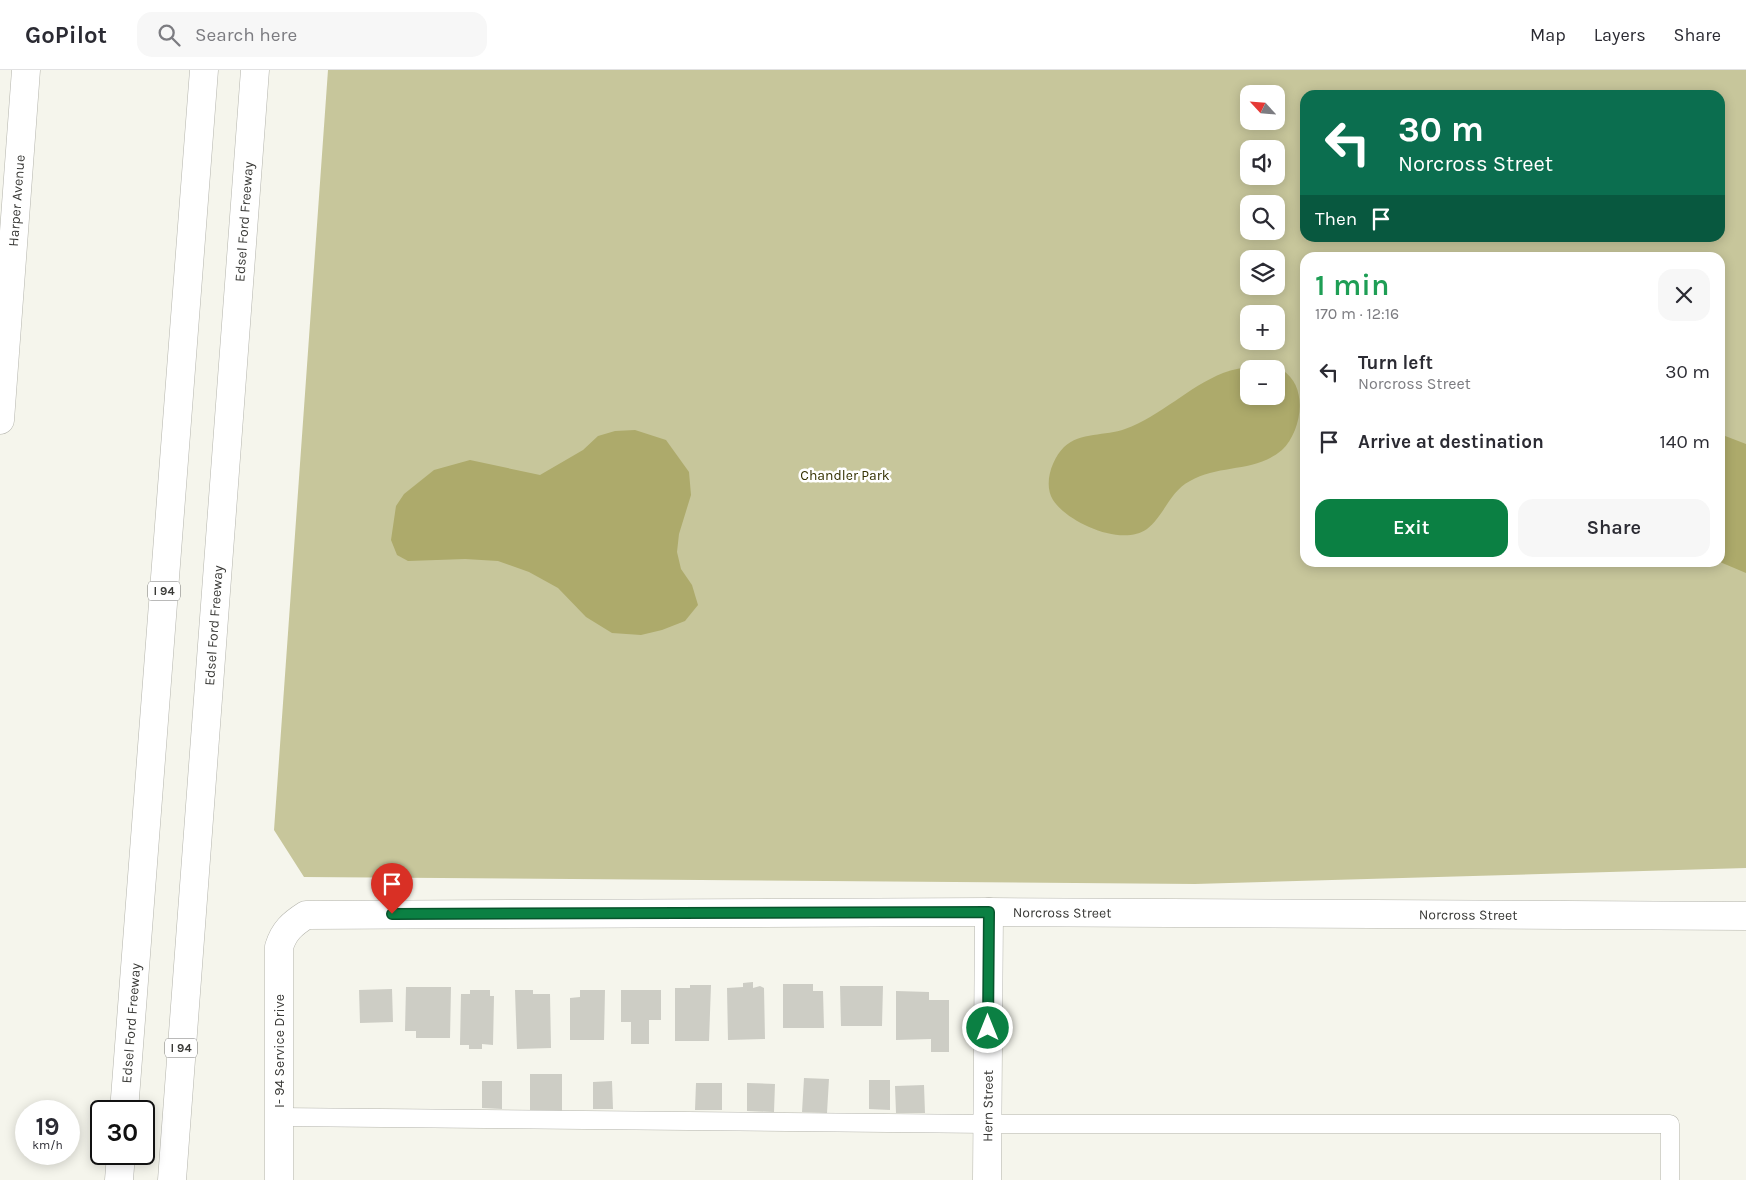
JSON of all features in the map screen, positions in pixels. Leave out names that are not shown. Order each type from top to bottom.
[{"type":"main road","name":"Harper Avenue","points":[[0,410],[4,316],[26,70]]},
{"type":"main road","name":"Edsel Ford Freeway","points":[[125,1100],[204,70]]},
{"type":"main road","name":"Edsel Ford Freeway","points":[[172,1180],[255,70]]},
{"type":"main road","name":"Norcross Street","points":[[291,925],[306,915],[352,914],[989,912],[1746,916]]},
{"type":"main road","name":"Hern Street","points":[[987,1180],[989,912]]},
{"type":"main road","name":"I- 94 Service Drive","points":[[279,1180],[279,947],[282,937],[291,925]]},
{"type":"main road","points":[[119,1180],[120,1165]]},
{"type":"lane","points":[[279,1117],[988,1124],[1670,1124],[1670,1180]]},
{"type":"green space","name":"Chandler Park","points":[[328,70],[1746,70],[1746,868],[1195,884],[304,877],[274,830]]},
{"type":"shaded area","points":[[1240,369],[1240,405],[1285,405],[1285,372],[1291,377],[1299,397],[1300,409],[1294,432],[1282,450],[1260,462],[1213,472],[1183,485],[1153,524],[1136,534],[1110,534],[1096,530],[1070,517],[1053,500],[1049,487],[1050,472],[1060,452],[1070,442],[1125,429],[1151,417],[1210,379]]},
{"type":"shaded area","points":[[635,430],[666,440],[689,472],[691,495],[679,534],[677,552],[681,569],[692,585],[698,605],[685,621],[662,630],[641,635],[612,633],[586,617],[558,588],[529,572],[498,561],[465,559],[408,561],[397,555],[391,540],[396,506],[404,494],[434,470],[470,460],[540,475],[583,450],[598,436],[615,431]]},
{"type":"shaded area","points":[[1725,436],[1746,444],[1746,573],[1725,564]]},
{"type":"building","points":[[753,982],[753,988],[760,986],[764,988],[765,1039],[728,1040],[727,988],[743,987],[743,983]]},
{"type":"building","points":[[783,984],[813,984],[813,991],[823,991],[824,1028],[783,1028]]},
{"type":"building","points":[[690,985],[711,985],[709,1041],[675,1041],[675,988],[690,988]]},
{"type":"building","points":[[840,986],[883,986],[882,1026],[841,1026]]},
{"type":"building","points":[[406,987],[451,987],[450,1038],[416,1038],[416,1031],[405,1031]]},
{"type":"building","points":[[392,989],[393,1022],[360,1023],[359,990]]},
{"type":"building","points":[[470,990],[490,990],[490,996],[494,996],[493,1045],[482,1044],[482,1049],[469,1049],[469,1045],[460,1045],[461,994],[470,994]]},
{"type":"building","points":[[515,990],[533,990],[533,994],[550,994],[551,1048],[517,1049]]},
{"type":"building","points":[[580,990],[605,990],[604,1040],[570,1040],[570,998],[580,997]]},
{"type":"building","points":[[621,990],[661,990],[661,1020],[649,1020],[649,1044],[631,1044],[631,1022],[621,1022]]},
{"type":"building","points":[[896,991],[929,992],[929,1000],[949,1000],[949,1052],[931,1052],[931,1039],[896,1040]]},
{"type":"building","points":[[530,1074],[562,1074],[562,1111],[530,1110]]},
{"type":"building","points":[[804,1078],[829,1079],[827,1113],[802,1112]]},
{"type":"building","points":[[869,1080],[890,1080],[890,1110],[869,1109]]},
{"type":"building","points":[[482,1081],[502,1081],[502,1109],[482,1108]]},
{"type":"building","points":[[612,1081],[613,1109],[593,1109],[593,1082]]},
{"type":"building","points":[[696,1083],[722,1083],[722,1110],[695,1110]]},
{"type":"building","points":[[747,1083],[775,1084],[774,1112],[747,1111]]},
{"type":"building","points":[[924,1085],[925,1113],[896,1113],[895,1086]]},
{"type":"route","points":[[392,914],[989,912],[988,1028]]}]
